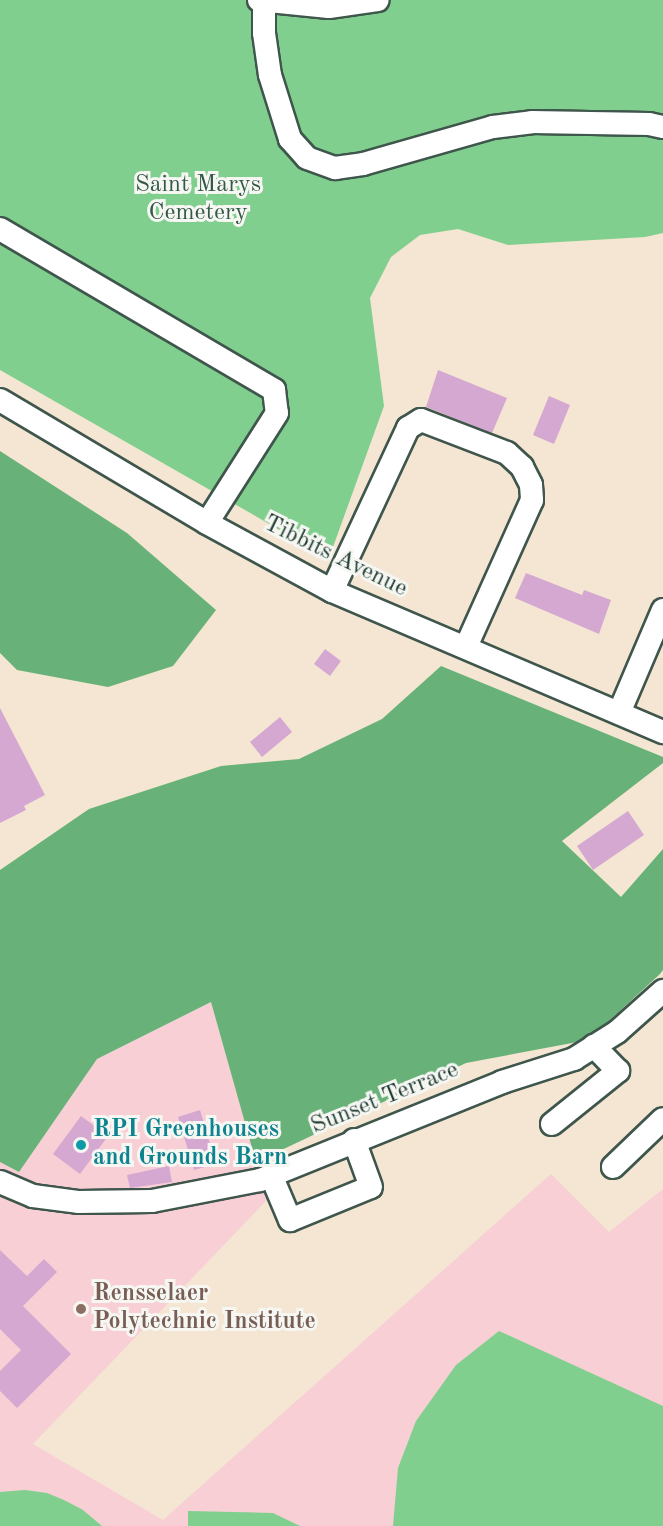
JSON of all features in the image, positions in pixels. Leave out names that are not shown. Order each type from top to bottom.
[{"type":"street","points":[[378,0],[329,7],[261,1],[270,75],[290,139],[307,158],[334,168],[363,164],[493,127],[532,122],[649,124],[663,127]]},
{"type":"street","points":[[0,229],[274,390],[277,413],[207,523]]},
{"type":"street","name":"Tibbits Avenue","points":[[0,400],[207,523],[332,591],[663,732]]},
{"type":"street","points":[[332,591],[408,428],[421,420],[507,453],[522,467],[531,485],[532,500],[466,647]]},
{"type":"street","points":[[619,713],[663,610]]},
{"type":"street","name":"Sunset Terrace","points":[[0,1182],[33,1196],[78,1202],[152,1201],[271,1175],[502,1082],[574,1059],[617,1032],[663,991]]},
{"type":"street","points":[[552,1124],[618,1071],[594,1046]]},
{"type":"street","points":[[613,1167],[663,1119]]},
{"type":"street","points":[[271,1175],[290,1220],[371,1187],[354,1140]]},
{"type":"shaded area","points":[[211,1002],[267,1200],[33,1444],[163,1520],[551,1174],[609,1232],[663,1189],[663,1526],[0,1526],[0,1162],[19,1172],[97,1059]]},
{"type":"green space","name":"Saint Marys Cemetery","points":[[0,0],[663,0],[663,233],[645,237],[508,245],[458,229],[420,235],[391,257],[370,298],[384,406],[329,558],[0,370]]},
{"type":"green space","points":[[0,451],[127,533],[216,610],[173,666],[108,687],[17,670],[0,653]]},
{"type":"green space","points":[[441,666],[663,757],[663,763],[562,841],[621,897],[663,849],[663,970],[660,974],[588,1040],[466,1063],[256,1162],[211,1002],[97,1059],[19,1172],[0,1162],[0,870],[89,809],[221,766],[299,759],[382,719]]},
{"type":"green space","points":[[499,1331],[663,1406],[663,1526],[393,1526],[398,1468],[416,1421],[456,1365]]},
{"type":"green space","points":[[25,1490],[47,1493],[64,1500],[83,1510],[102,1526],[0,1526],[0,1492]]},
{"type":"green space","points":[[188,1511],[273,1513],[300,1526],[188,1526]]},
{"type":"building","points":[[438,370],[507,398],[492,433],[426,407]]},
{"type":"building","points":[[549,396],[570,405],[554,444],[533,435]]},
{"type":"building","points":[[526,573],[582,595],[584,590],[611,600],[599,634],[515,598]]},
{"type":"building","points":[[325,649],[341,661],[330,676],[314,664]]},
{"type":"building","points":[[0,708],[45,795],[24,806],[26,810],[0,823]]},
{"type":"building","points":[[280,717],[292,732],[262,757],[250,742]]},
{"type":"building","points":[[628,811],[644,835],[593,870],[577,846]]},
{"type":"building","name":"RPI Greenhouses and Grounds Barn","points":[[200,1110],[216,1164],[194,1170],[178,1117]]},
{"type":"building","name":"RPI Greenhouses and Grounds Barn","points":[[81,1116],[108,1136],[80,1174],[53,1154]]},
{"type":"building","name":"RPI Greenhouses and Grounds Barn","points":[[169,1166],[172,1182],[130,1188],[127,1175]]},
{"type":"building","points":[[0,1250],[27,1276],[44,1259],[57,1272],[23,1306],[71,1354],[17,1408],[0,1391],[0,1371],[21,1350],[0,1329]]},
{"type":"place","name":"RPI Greenhouses and Grounds Barn","points":[[81,1145]]},
{"type":"place","name":"Rensselaer Polytechnic Institute","points":[[81,1309]]}]
